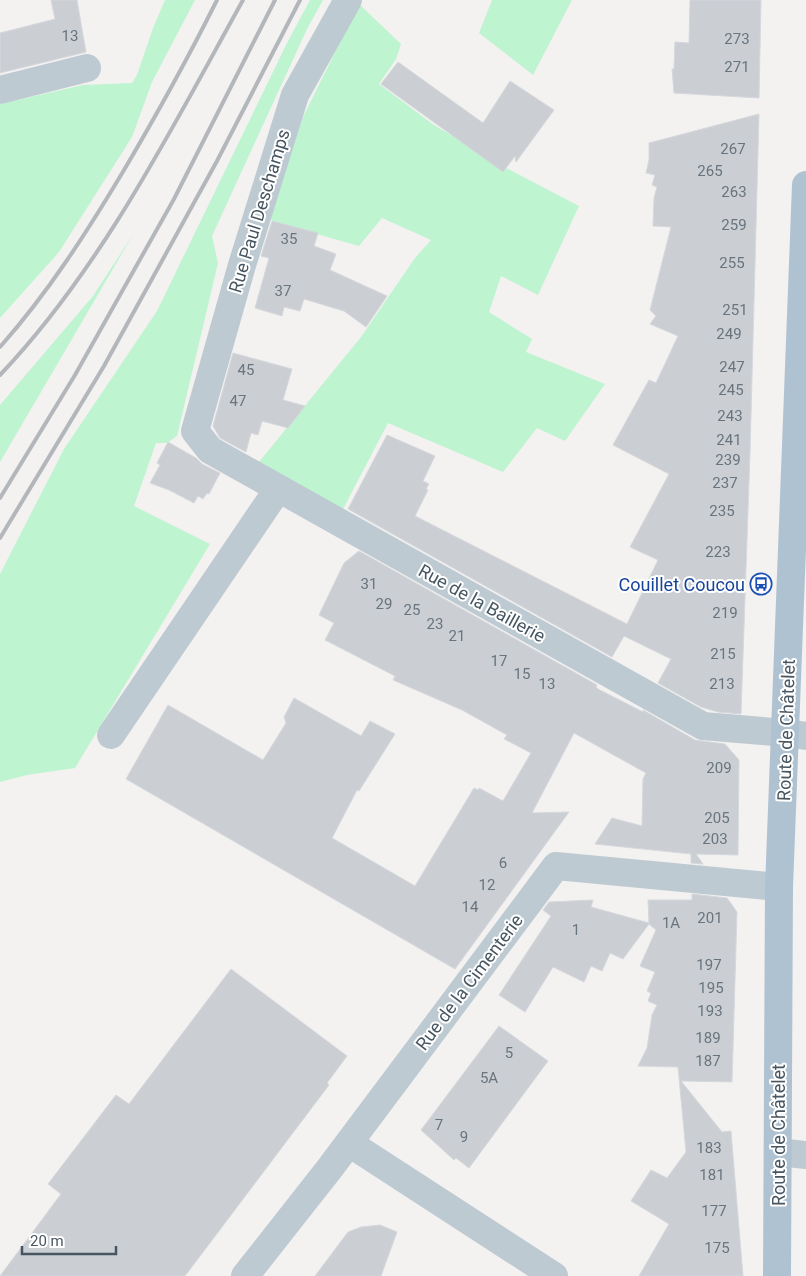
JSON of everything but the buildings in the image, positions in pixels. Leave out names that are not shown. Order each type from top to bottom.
[{"type":"main road","name":"Route de Châtelet","points":[[777,1276],[779,887],[796,735],[806,185]]},
{"type":"street","name":"Rue Paul Deschamps","points":[[195,431],[242,265],[295,95],[348,0]]},
{"type":"street","points":[[0,90],[87,68]]},
{"type":"street","name":"Rue de la Baillerie","points":[[195,431],[210,450],[703,726],[796,735]]},
{"type":"street","points":[[110,735],[278,489]]},
{"type":"street","name":"Rue de la Cimenterie","points":[[245,1276],[349,1143],[556,866],[779,887]]},
{"type":"street","points":[[349,1143],[554,1276]]},
{"type":"street","points":[[778,1152],[806,1155]]},
{"type":"green space","points":[[165,0],[195,0],[152,82],[132,137],[59,252],[0,318],[0,104],[83,85],[132,83],[137,75]]},
{"type":"green space","points":[[310,0],[323,0],[307,29],[212,236],[218,263],[177,436],[167,443],[156,443],[134,506],[210,544],[75,768],[27,775],[0,782],[0,574],[64,449],[157,311],[287,43]]},
{"type":"green space","points":[[492,0],[572,0],[533,75],[479,33]]},
{"type":"green space","points":[[359,4],[401,44],[396,59],[379,84],[434,125],[510,170],[579,206],[538,295],[501,276],[489,312],[532,339],[526,352],[605,384],[565,441],[537,428],[503,472],[388,423],[342,511],[259,462],[361,337],[415,258],[431,240],[382,218],[359,246],[274,222],[270,218],[303,117]]},
{"type":"green space","points":[[134,233],[0,462],[0,405],[93,296]]},
{"type":"railway","points":[[0,347],[51,284],[96,216],[160,107],[217,0]]},
{"type":"railway","points":[[0,375],[37,334],[103,244],[162,147],[243,0]]},
{"type":"railway","points":[[0,498],[75,375],[174,199],[275,0]]},
{"type":"railway","points":[[0,538],[104,366],[217,161],[300,0]]},
{"type":"place","name":"Couillet Coucou","points":[[761,584]]}]
